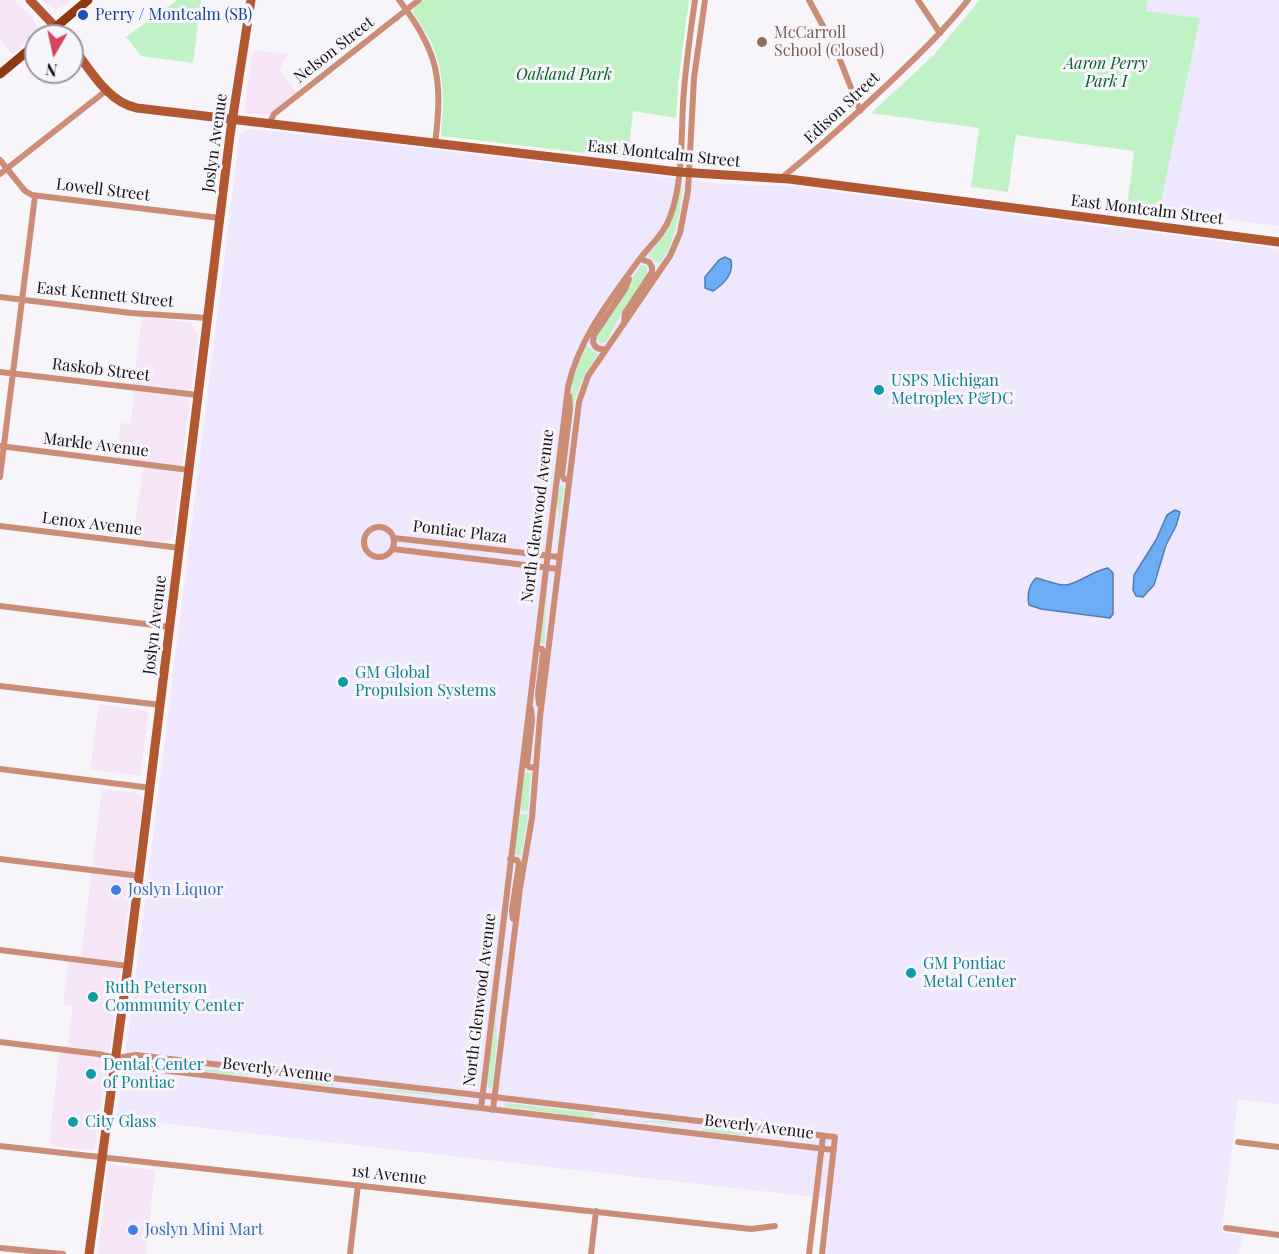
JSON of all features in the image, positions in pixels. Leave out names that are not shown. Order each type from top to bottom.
[{"type":"main road","points":[[30,0],[53,24]]},
{"type":"main road","points":[[60,24],[88,0]]},
{"type":"main road","name":"Joslyn Avenue","points":[[89,1254],[140,876],[220,218],[251,0]]},
{"type":"main road","points":[[0,74],[24,54]]},
{"type":"main road","name":"East Montcalm Street","points":[[84,61],[119,102],[133,107],[679,172],[780,178],[1279,242]]},
{"type":"street","points":[[399,0],[426,39],[437,73],[440,102],[435,144]]},
{"type":"street","name":"Nelson Street","points":[[269,124],[274,114],[419,0]]},
{"type":"street","name":"North Glenwood Avenue","points":[[481,1108],[568,387],[574,364],[588,334],[633,267],[660,235],[674,204],[679,172],[685,74],[695,0]]},
{"type":"street","name":"North Glenwood Avenue","points":[[493,1110],[514,932],[530,836],[540,717],[580,395],[588,376],[677,243],[684,216],[689,173],[695,71],[705,0]]},
{"type":"street","points":[[809,0],[841,60],[860,111]]},
{"type":"street","points":[[918,0],[940,33]]},
{"type":"street","name":"Edison Street","points":[[780,178],[823,145],[860,111],[940,33],[968,0]]},
{"type":"street","points":[[0,174],[107,90]]},
{"type":"street","name":"Lowell Street","points":[[0,160],[25,191],[35,196],[220,218]]},
{"type":"street","points":[[0,477],[35,196]]},
{"type":"street","name":"North Glenwood Avenue","points":[[624,324],[625,313],[652,272],[651,264],[640,259]]},
{"type":"street","name":"North Glenwood Avenue","points":[[606,349],[596,347],[593,342],[594,335],[625,289],[633,267]]},
{"type":"street","name":"East Kennett Street","points":[[0,297],[131,313],[208,318]]},
{"type":"street","name":"Raskob Street","points":[[0,372],[198,395]]},
{"type":"street","name":"North Glenwood Avenue","points":[[568,387],[570,409],[562,475],[564,479],[569,480]]},
{"type":"street","name":"Markle Avenue","points":[[2,447],[189,470]]},
{"type":"street","name":"Lenox Avenue","points":[[0,526],[180,548]]},
{"type":"street","points":[[379,527],[387,529],[394,538],[393,549],[387,555],[374,556],[366,548],[364,540],[368,532],[379,527]]},
{"type":"street","name":"Pontiac Plaza","points":[[394,538],[559,557]]},
{"type":"street","name":"Pontiac Plaza","points":[[393,549],[558,569]]},
{"type":"street","points":[[0,606],[170,627]]},
{"type":"street","name":"North Glenwood Avenue","points":[[536,648],[543,651],[538,694],[540,717]]},
{"type":"street","points":[[0,686],[161,705]]},
{"type":"street","name":"North Glenwood Avenue","points":[[530,697],[532,720],[527,765],[536,768]]},
{"type":"street","points":[[0,769],[151,788]]},
{"type":"street","points":[[0,859],[140,876]]},
{"type":"street","name":"North Glenwood Avenue","points":[[510,859],[519,863],[512,909],[514,932]]},
{"type":"street","points":[[0,950],[128,966]]},
{"type":"street","points":[[0,1042],[116,1058]]},
{"type":"street","name":"Beverly Avenue","points":[[136,1055],[835,1137],[834,1150],[136,1067],[116,1058],[136,1055]]},
{"type":"street","points":[[809,1254],[823,1136]]},
{"type":"street","points":[[1238,1142],[1279,1147]]},
{"type":"street","name":"1st Avenue","points":[[0,1146],[751,1229],[775,1226]]},
{"type":"street","points":[[822,1254],[834,1150]]},
{"type":"street","points":[[350,1254],[358,1185]]},
{"type":"street","points":[[591,1254],[596,1211]]},
{"type":"street","points":[[1226,1228],[1279,1235]]},
{"type":"street","points":[[0,1248],[63,1254]]},
{"type":"shaded area","points":[[0,0],[14,0],[36,24],[24,24],[24,44],[11,54],[0,39]]},
{"type":"shaded area","points":[[42,0],[71,0],[56,9]]},
{"type":"shaded area","points":[[1148,0],[1279,0],[1279,226],[1159,211],[1200,18],[1146,11]]},
{"type":"shaded area","points":[[252,50],[288,54],[279,70],[297,92],[268,115],[244,113]]},
{"type":"shaded area","points":[[248,129],[722,184],[790,186],[1279,249],[1279,1104],[1238,1099],[1222,1232],[1242,1235],[1239,1254],[826,1254],[832,1199],[116,1118],[128,1038],[239,141],[241,133]]},
{"type":"shaded area","points":[[142,317],[190,322],[198,334],[173,538],[165,542],[133,538],[143,468],[116,464],[121,423],[130,424]]},
{"type":"shaded area","points":[[99,704],[149,711],[140,776],[90,769]]},
{"type":"shaded area","points":[[102,789],[137,793],[143,798],[106,1078],[94,1150],[49,1146],[60,1046],[68,1046],[73,1006],[63,1004],[69,955],[81,956]]},
{"type":"shaded area","points":[[108,1164],[155,1170],[146,1254],[98,1254]]},
{"type":"green space","points":[[177,0],[201,0],[193,63],[141,56],[126,37]]},
{"type":"green space","name":"Oakland Park","points":[[424,0],[689,0],[676,118],[633,111],[628,158],[441,136],[443,99],[441,75],[430,40],[413,12],[414,8]]},
{"type":"green space","name":"Aaron Perry Park I","points":[[980,0],[1148,0],[1146,11],[1200,18],[1159,211],[1127,208],[1134,151],[1016,135],[1008,192],[971,187],[979,128],[871,113],[933,56]]},
{"type":"green space","points":[[680,189],[682,190],[675,229],[669,248],[659,264],[648,255],[669,225]]},
{"type":"green space","points":[[641,265],[647,267],[647,278],[616,322],[607,341],[600,344],[597,339],[599,330]]},
{"type":"green space","points":[[586,346],[598,354],[583,378],[575,398],[564,475],[573,379]]},
{"type":"green space","points":[[560,485],[564,487],[556,545],[559,514],[557,500]]},
{"type":"green space","points":[[548,580],[545,642],[544,644],[540,642]]},
{"type":"green space","points":[[531,773],[528,811],[520,810],[524,774]]},
{"type":"green space","points":[[519,814],[528,815],[521,856],[515,854]]},
{"type":"green space","points":[[500,981],[496,1021],[497,1042],[492,1086],[489,1088],[487,1085]]},
{"type":"green space","points":[[137,1062],[201,1070],[231,1070],[273,1075],[223,1074]]},
{"type":"green space","points":[[302,1078],[333,1082],[334,1086],[301,1083]]},
{"type":"green space","points":[[343,1087],[400,1090],[470,1099]]},
{"type":"green space","points":[[507,1103],[594,1114],[592,1118],[507,1107],[504,1105]]},
{"type":"green space","points":[[604,1117],[631,1121],[604,1119]]},
{"type":"green space","points":[[634,1121],[663,1121],[693,1125]]},
{"type":"green space","points":[[703,1126],[802,1138],[702,1131]]},
{"type":"water","points":[[725,257],[731,260],[732,265],[727,278],[713,291],[705,288],[705,277],[719,260]]},
{"type":"water","points":[[1175,510],[1180,512],[1166,545],[1154,585],[1143,597],[1136,596],[1133,590],[1134,575],[1156,540],[1167,515]]},
{"type":"water","points":[[1108,568],[1113,573],[1113,614],[1110,618],[1041,609],[1029,605],[1029,590],[1036,578],[1069,585]]},
{"type":"place","name":"Perry / Montcalm (SB)","points":[[83,15]]},
{"type":"place","name":"McCarroll School (Closed)","points":[[762,42]]},
{"type":"place","name":"USPS Michigan Metroplex P&DC","points":[[879,390]]},
{"type":"place","name":"GM Global Propulsion Systems","points":[[343,682]]},
{"type":"place","name":"Joslyn Liquor","points":[[116,890]]},
{"type":"place","name":"GM Pontiac Metal Center","points":[[911,973]]},
{"type":"place","name":"Ruth Peterson Community Center","points":[[93,997]]},
{"type":"place","name":"Dental Center of Pontiac","points":[[91,1074]]},
{"type":"place","name":"City Glass","points":[[73,1122]]},
{"type":"place","name":"Joslyn Mini Mart","points":[[133,1230]]}]
